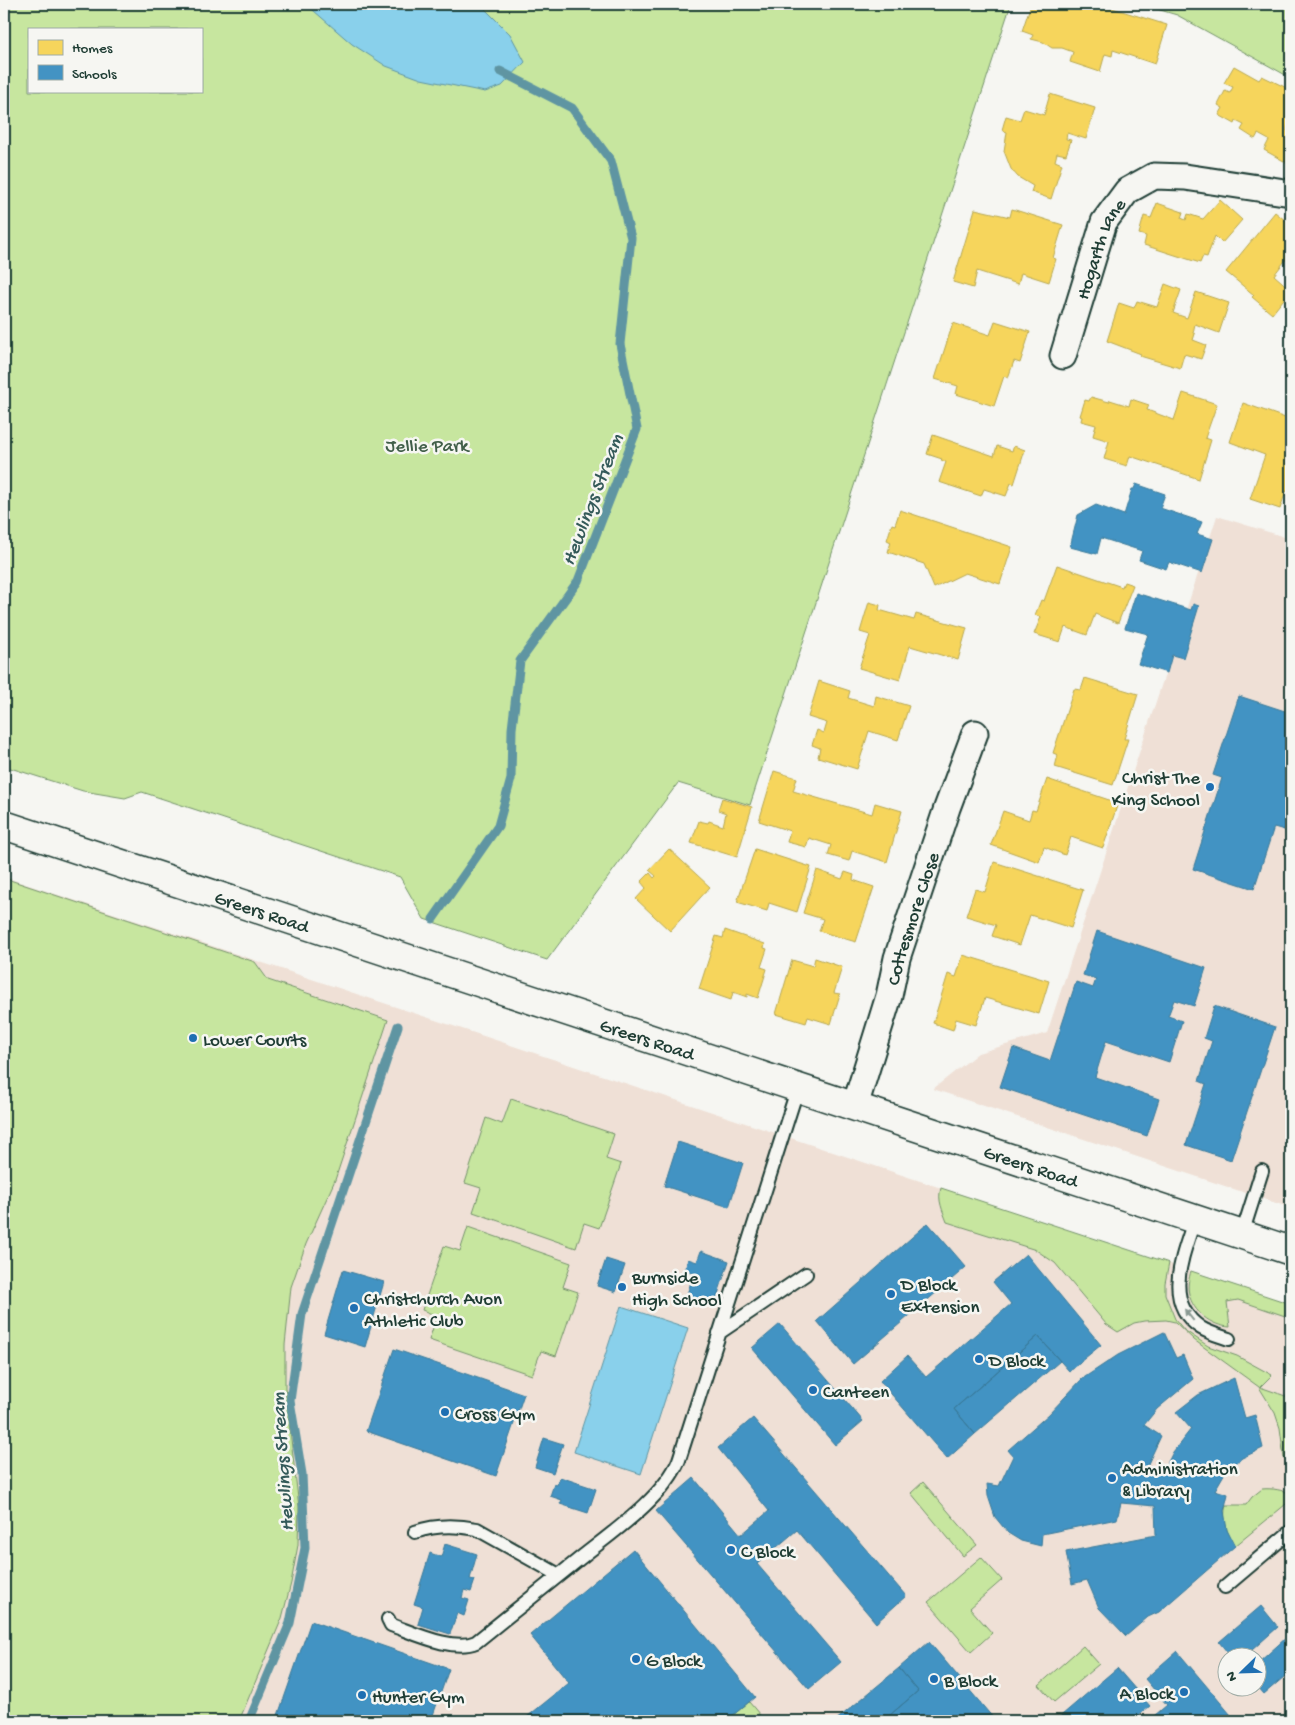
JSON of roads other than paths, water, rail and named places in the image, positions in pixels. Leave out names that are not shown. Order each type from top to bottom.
[{"type":"street","name":"Hogarth Lane","points":[[1063,356],[1104,222],[1126,191],[1154,176],[1185,177],[1291,193]]},
{"type":"street","name":"Cottesmore Close","points":[[855,1106],[889,996],[897,958],[947,808],[975,733]]},
{"type":"street","name":"Greers Road","points":[[4,825],[1291,1251]]},
{"type":"lane","points":[[388,1619],[391,1625],[454,1646],[467,1646],[476,1642],[642,1508],[675,1471],[798,1087]]},
{"type":"lane","points":[[1242,1234],[1262,1170]]},
{"type":"lane","points":[[1195,1218],[1178,1276],[1178,1294],[1186,1313],[1200,1328],[1229,1339]]},
{"type":"lane","points":[[719,1333],[806,1274]]},
{"type":"lane","points":[[415,1532],[426,1528],[444,1526],[463,1526],[477,1529],[559,1575]]},
{"type":"lane","points":[[1225,1587],[1287,1535]]},
{"type":"water","points":[[306,4],[480,4],[510,34],[525,62],[502,86],[485,92],[421,79],[386,66],[352,44]]},
{"type":"water","points":[[621,1306],[688,1328],[641,1474],[574,1452]]},
{"type":"waterway","name":"Hewlings Stream","points":[[433,919],[498,826],[511,779],[512,729],[520,661],[578,581],[637,429],[620,344],[631,238],[611,161],[572,108],[500,71]]},
{"type":"waterway","name":"Hewlings Stream","points":[[249,1721],[290,1623],[305,1548],[302,1474],[290,1401],[302,1314],[398,1026]]},
{"type":"place","name":"Christ The King School","points":[[1210,787]]},
{"type":"place","name":"Lower Courts","points":[[193,1038]]},
{"type":"place","name":"Burnside High School","points":[[622,1287]]},
{"type":"place","name":"D Block Extension","points":[[891,1294]]},
{"type":"place","name":"Christchurch Avon Athletic Club","points":[[354,1308]]},
{"type":"place","name":"D Block","points":[[979,1359]]},
{"type":"place","name":"Canteen","points":[[813,1390]]},
{"type":"place","name":"Cross Gym","points":[[445,1412]]},
{"type":"place","name":"Administration & Library","points":[[1112,1478]]},
{"type":"place","name":"C Block","points":[[731,1550]]},
{"type":"place","name":"G Block","points":[[636,1659]]},
{"type":"place","name":"B Block","points":[[934,1679]]},
{"type":"place","name":"A Block","points":[[1184,1692]]},
{"type":"place","name":"Hunter Gym","points":[[362,1695]]},
{"type":"park label","name":"Jellie Park","points":[[427,444]]}]
